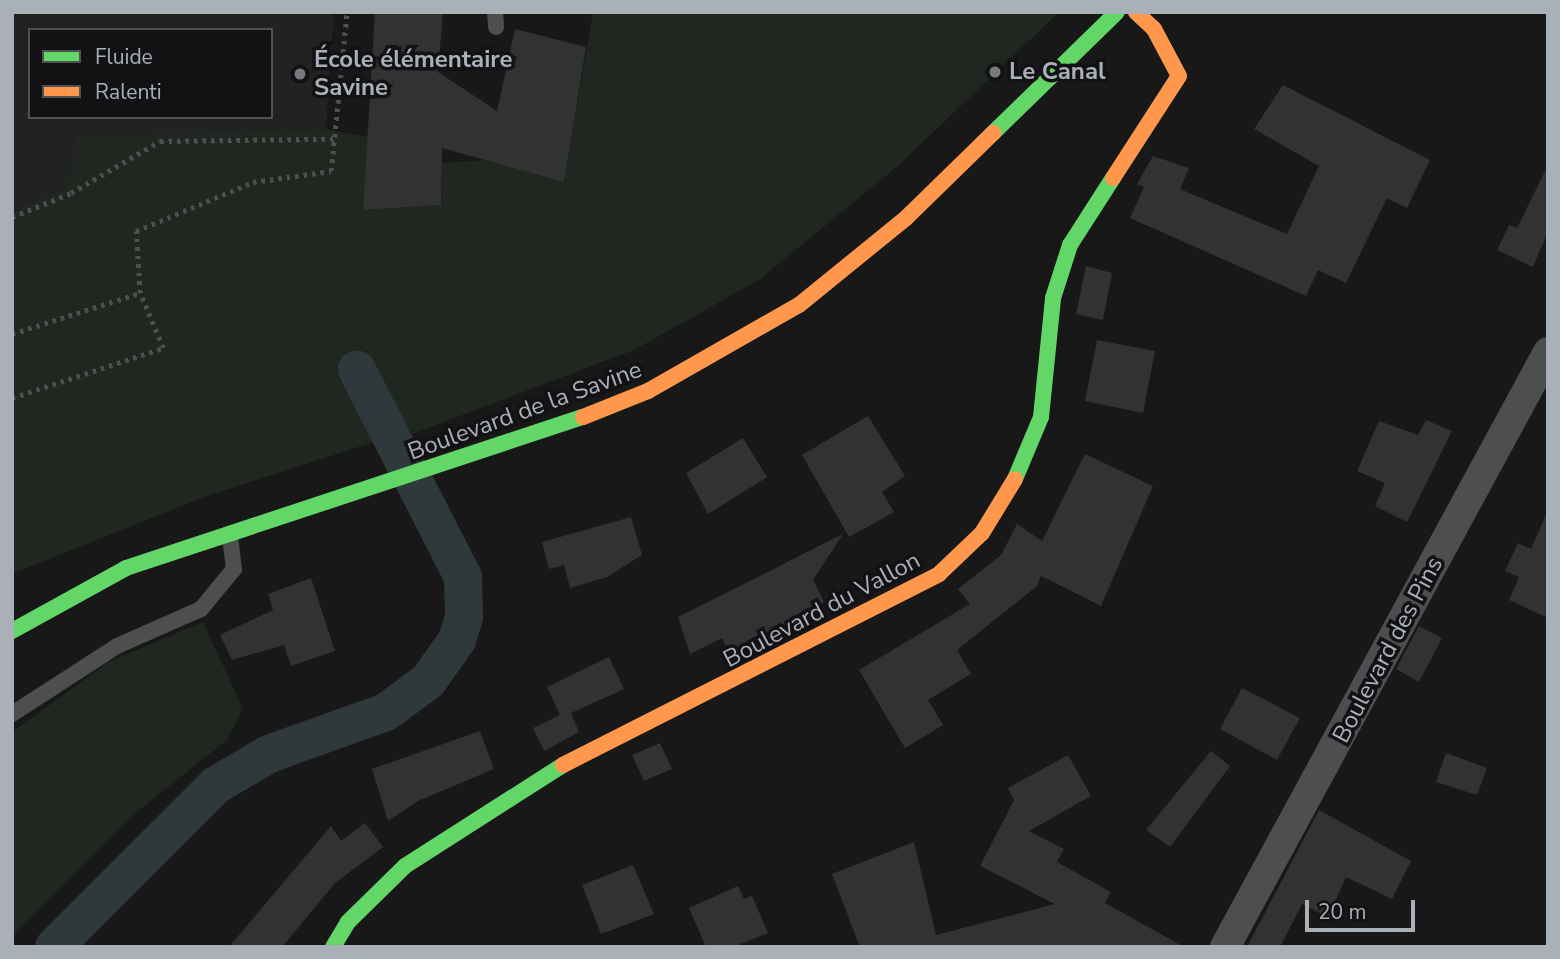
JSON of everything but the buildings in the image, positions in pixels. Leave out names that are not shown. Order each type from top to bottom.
[{"type":"street","name":"Boulevard de la Savine","points":[[12,631],[126,568],[517,443],[648,391],[736,343],[799,305],[906,218],[1117,12]]},
{"type":"street","name":"Boulevard du Vallon","points":[[334,947],[348,922],[405,866],[541,776],[939,574],[982,533],[1020,471],[1041,417],[1053,299],[1070,245],[1179,76],[1154,29],[1136,12]]},
{"type":"street","name":"Boulevard des Pins","points":[[1225,947],[1548,352]]},
{"type":"lane","points":[[12,714],[117,646],[201,608],[234,569],[230,534]]},
{"type":"path","points":[[12,398],[163,348],[140,293],[136,231],[253,183],[331,171],[347,12]]},
{"type":"path","points":[[12,217],[71,193],[160,141],[335,139]]},
{"type":"path","points":[[12,334],[140,293]]},
{"type":"shaded area","name":"École élémentaire Savine","points":[[12,12],[334,12],[326,129],[78,135],[68,189],[12,211]]},
{"type":"shaded area","points":[[593,12],[1059,12],[900,164],[759,280],[634,350],[412,434],[370,363],[339,378],[374,442],[207,496],[12,574],[12,211],[68,188],[77,135],[326,129],[368,137],[363,210],[441,205],[442,163],[486,160],[564,182]]},
{"type":"shaded area","points":[[203,622],[243,709],[227,740],[138,811],[12,937],[12,732],[109,662]]},
{"type":"waterway","points":[[54,947],[216,785],[269,754],[386,712],[428,681],[457,640],[464,617],[463,577],[357,370]]},
{"type":"traffic: fast","points":[[993,133],[1117,12]]},
{"type":"traffic: fast","points":[[1015,479],[1041,417],[1053,298],[1070,245],[1113,178]]},
{"type":"traffic: fast","points":[[12,631],[126,568],[583,417]]},
{"type":"traffic: fast","points":[[333,947],[348,922],[405,866],[563,765]]},
{"type":"traffic: slow","points":[[1113,178],[1179,76],[1154,29],[1136,12]]},
{"type":"traffic: slow","points":[[583,417],[648,391],[799,305],[906,218],[993,133]]},
{"type":"traffic: slow","points":[[563,765],[939,574],[982,533],[1015,479]]},
{"type":"place","name":"Le Canal","points":[[995,72]]},
{"type":"place","name":"École élémentaire Savine","points":[[300,74]]}]
